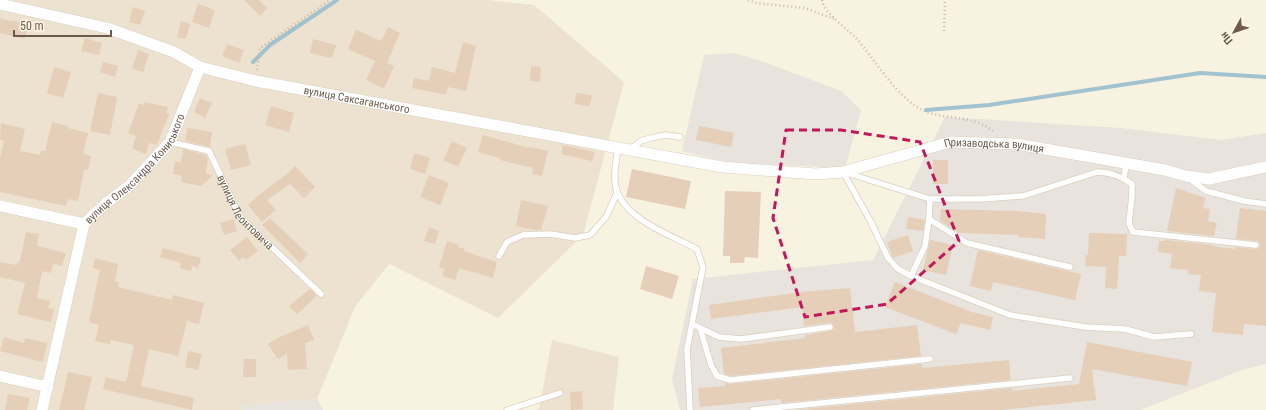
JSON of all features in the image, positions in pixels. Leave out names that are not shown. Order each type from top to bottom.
[{"type":"street","name":"вулиця Саксаганського","points":[[2,3],[107,28],[174,52],[200,67],[256,81],[722,167]]},
{"type":"street","name":"вулиця Олександра Кониського","points":[[42,410],[84,224],[105,204],[129,186],[170,142],[200,67]]},
{"type":"street","name":"Призаводська вулиця","points":[[722,167],[815,174],[843,172],[950,142],[1016,144],[1209,179],[1266,167]]},
{"type":"street","points":[[0,206],[84,224]]},
{"type":"street","points":[[0,376],[48,387]]},
{"type":"lane","points":[[680,137],[666,135],[651,138],[624,149],[614,174],[617,193],[627,208],[637,217],[697,249],[703,267],[687,349],[691,410]]},
{"type":"lane","name":"вулиця Леонтовича","points":[[170,142],[209,151],[240,217],[321,294]]},
{"type":"lane","points":[[1124,178],[1126,164]]},
{"type":"lane","points":[[843,172],[930,199],[980,199],[1023,196],[1097,172],[1107,172],[1124,178],[1132,184],[1129,223],[1133,232],[1256,245]]},
{"type":"lane","points":[[843,172],[871,222],[888,258],[898,269],[911,276],[1010,315],[1085,327],[1125,329],[1154,337],[1191,334]]},
{"type":"lane","points":[[1186,176],[1206,191],[1244,201],[1266,204]]},
{"type":"lane","points":[[499,256],[507,242],[523,235],[550,234],[575,238],[590,235],[606,217],[617,193]]},
{"type":"lane","points":[[911,276],[925,246],[930,199]]},
{"type":"lane","points":[[929,219],[967,243],[1070,267]]},
{"type":"lane","points":[[692,324],[719,337],[741,338],[830,327]]},
{"type":"lane","points":[[700,328],[710,364],[717,376],[730,380],[930,359]]},
{"type":"lane","points":[[753,410],[1070,378]]},
{"type":"lane","points":[[507,410],[560,393]]},
{"type":"path","points":[[256,81],[260,48],[330,0]]},
{"type":"path","points":[[748,0],[805,8],[836,20]]},
{"type":"path","points":[[822,0],[823,5],[836,20],[856,39],[894,86],[913,104],[926,112],[978,122],[998,135],[996,144]]},
{"type":"path","points":[[944,32],[945,0]]},
{"type":"highlighted area","points":[[786,130],[841,130],[920,142],[959,241],[887,304],[805,317],[773,218]]},
{"type":"shaded area","points":[[0,0],[488,0],[534,5],[624,82],[583,235],[498,318],[389,264],[355,307],[317,399],[241,405],[242,410],[0,410]]},
{"type":"shaded area","points":[[734,53],[764,62],[841,91],[861,110],[845,168],[731,163],[682,151],[704,55]]},
{"type":"shaded area","points":[[945,117],[1121,128],[1221,140],[1266,133],[1266,364],[1242,370],[1140,410],[680,410],[672,379],[693,279],[873,260]]},
{"type":"shaded area","points":[[552,340],[619,357],[613,410],[536,410],[539,409]]},
{"type":"shaded area","points":[[317,399],[323,410],[242,410],[241,405]]},
{"type":"building","points":[[244,0],[259,0],[267,8],[260,16]]},
{"type":"building","points":[[198,4],[215,10],[209,28],[192,22]]},
{"type":"building","points":[[133,7],[145,11],[140,25],[129,22]]},
{"type":"building","points":[[0,18],[28,24],[25,39],[0,33]]},
{"type":"building","points":[[181,21],[190,24],[186,39],[177,37]]},
{"type":"building","points":[[388,27],[400,33],[387,63],[394,66],[384,89],[366,80],[375,61],[348,49],[356,30],[381,41]]},
{"type":"building","points":[[85,38],[102,43],[99,55],[81,51]]},
{"type":"building","points":[[313,39],[336,45],[332,58],[310,53]]},
{"type":"building","points":[[463,42],[476,46],[466,91],[448,87],[446,95],[412,88],[414,78],[429,81],[432,67],[455,73]]},
{"type":"building","points":[[227,44],[244,50],[239,63],[222,56]]},
{"type":"building","points":[[138,50],[149,54],[143,72],[132,69]]},
{"type":"building","points":[[103,62],[118,66],[115,77],[100,72]]},
{"type":"building","points":[[531,66],[541,67],[540,82],[530,81]]},
{"type":"building","points":[[54,67],[71,72],[63,98],[47,93]]},
{"type":"building","points":[[98,93],[117,97],[110,135],[90,131]]},
{"type":"building","points":[[576,93],[592,95],[590,106],[575,104]]},
{"type":"building","points":[[200,98],[212,103],[205,118],[194,112]]},
{"type":"building","points":[[145,102],[168,107],[166,113],[169,114],[157,145],[149,143],[146,154],[132,149],[136,136],[128,133],[139,103],[144,105]]},
{"type":"building","points":[[271,106],[294,113],[289,132],[265,125]]},
{"type":"building","points":[[52,122],[88,133],[83,154],[91,156],[88,170],[84,170],[78,201],[68,199],[66,206],[0,192],[0,158],[4,141],[0,140],[1,123],[25,129],[20,151],[40,155],[41,151],[45,151]]},
{"type":"building","points":[[699,126],[734,133],[731,147],[696,140]]},
{"type":"building","points":[[187,128],[212,132],[210,147],[185,141]]},
{"type":"building","points":[[483,135],[529,148],[548,151],[542,176],[532,174],[533,168],[500,160],[500,158],[478,152]]},
{"type":"building","points":[[452,141],[467,148],[458,167],[443,160]]},
{"type":"building","points":[[245,144],[251,165],[231,170],[225,149]]},
{"type":"building","points":[[563,145],[595,152],[592,161],[561,154]]},
{"type":"building","points":[[183,149],[206,155],[208,159],[206,174],[213,175],[201,186],[181,182],[182,176],[173,174],[175,161],[181,163]]},
{"type":"building","points":[[414,153],[430,158],[425,174],[410,169]]},
{"type":"building","points":[[933,160],[948,160],[948,184],[933,184]]},
{"type":"building","points":[[295,166],[315,187],[304,198],[290,184],[267,200],[276,210],[262,222],[248,205]]},
{"type":"building","points":[[632,169],[691,181],[685,209],[626,197]]},
{"type":"building","points":[[429,175],[449,183],[440,205],[420,197]]},
{"type":"building","points":[[1176,188],[1206,198],[1203,208],[1210,209],[1208,221],[1217,223],[1214,236],[1167,231]]},
{"type":"building","points":[[725,191],[761,192],[758,258],[745,257],[744,263],[730,263],[730,256],[723,256]]},
{"type":"building","points":[[521,200],[548,206],[541,230],[516,226]]},
{"type":"building","points":[[1240,208],[1266,211],[1266,326],[1244,324],[1243,335],[1212,332],[1216,293],[1199,291],[1201,275],[1188,274],[1188,270],[1170,268],[1172,254],[1158,252],[1159,241],[1166,240],[1235,249],[1235,247],[1258,249],[1260,245],[1258,241],[1236,239]]},
{"type":"building","points":[[941,209],[1015,211],[1046,214],[1045,239],[1018,237],[1018,235],[960,233],[940,221]]},
{"type":"building","points":[[908,217],[925,220],[923,231],[906,229]]},
{"type":"building","points":[[270,218],[308,254],[300,263],[262,225]]},
{"type":"building","points":[[234,219],[237,231],[224,235],[220,223]]},
{"type":"building","points":[[429,227],[439,231],[435,244],[424,241]]},
{"type":"building","points":[[26,232],[39,234],[37,246],[66,253],[62,266],[53,264],[51,273],[42,271],[37,298],[50,301],[48,308],[54,309],[51,322],[17,314],[25,283],[0,277],[0,262],[17,265],[20,261]]},
{"type":"building","points":[[1089,233],[1127,234],[1126,256],[1119,256],[1117,289],[1105,288],[1106,267],[1085,266],[1086,255],[1088,255]]},
{"type":"building","points":[[908,235],[913,251],[893,258],[887,242]]},
{"type":"building","points":[[247,237],[258,251],[246,260],[243,257],[239,261],[230,250]]},
{"type":"building","points":[[930,240],[953,245],[946,275],[923,270]]},
{"type":"building","points":[[447,241],[459,245],[458,247],[465,249],[464,251],[497,262],[493,278],[459,268],[455,280],[442,276],[445,269],[439,267]]},
{"type":"building","points":[[163,248],[201,258],[198,268],[192,266],[191,271],[180,268],[181,263],[160,257]]},
{"type":"building","points":[[978,250],[1081,274],[1075,300],[993,282],[991,291],[970,286]]},
{"type":"building","points":[[95,258],[118,264],[115,281],[119,282],[118,287],[172,300],[173,295],[204,303],[199,324],[187,321],[178,356],[149,349],[141,386],[194,398],[192,410],[103,389],[106,377],[126,382],[134,345],[111,340],[110,344],[95,341],[99,325],[89,322],[100,270],[93,268]]},
{"type":"building","points":[[646,266],[679,276],[672,299],[640,289]]},
{"type":"building","points":[[895,282],[972,312],[993,317],[990,330],[961,323],[956,334],[885,307]]},
{"type":"building","points":[[850,288],[855,332],[917,325],[921,356],[730,376],[724,374],[721,348],[805,338],[805,335],[831,331],[834,329],[834,326],[832,323],[829,323],[804,326],[802,307],[711,319],[709,305],[801,292]]},
{"type":"building","points":[[310,289],[317,296],[297,314],[289,306]]},
{"type":"building","points":[[308,325],[314,340],[305,343],[307,369],[288,370],[287,354],[278,359],[268,344],[282,336]]},
{"type":"building","points":[[4,337],[24,343],[25,338],[47,343],[43,362],[0,351]]},
{"type":"building","points":[[1087,342],[1192,362],[1187,386],[1092,369],[1096,400],[1001,410],[795,410],[1012,388],[1012,391],[1079,384]]},
{"type":"building","points":[[188,351],[202,354],[198,370],[185,367]]},
{"type":"building","points":[[244,359],[256,359],[256,377],[243,377]]},
{"type":"building","points":[[1009,360],[1011,380],[781,403],[781,399],[700,407],[698,388],[725,386],[725,383],[730,384],[922,364],[922,368]]},
{"type":"building","points":[[68,372],[92,377],[84,410],[59,410]]},
{"type":"building","points":[[582,391],[583,409],[571,410],[570,392]]},
{"type":"building","points":[[8,394],[30,398],[27,410],[5,410]]},
{"type":"waterway","points":[[253,62],[270,45],[337,0]]},
{"type":"waterway","points":[[926,110],[989,105],[1200,73],[1266,77]]}]
